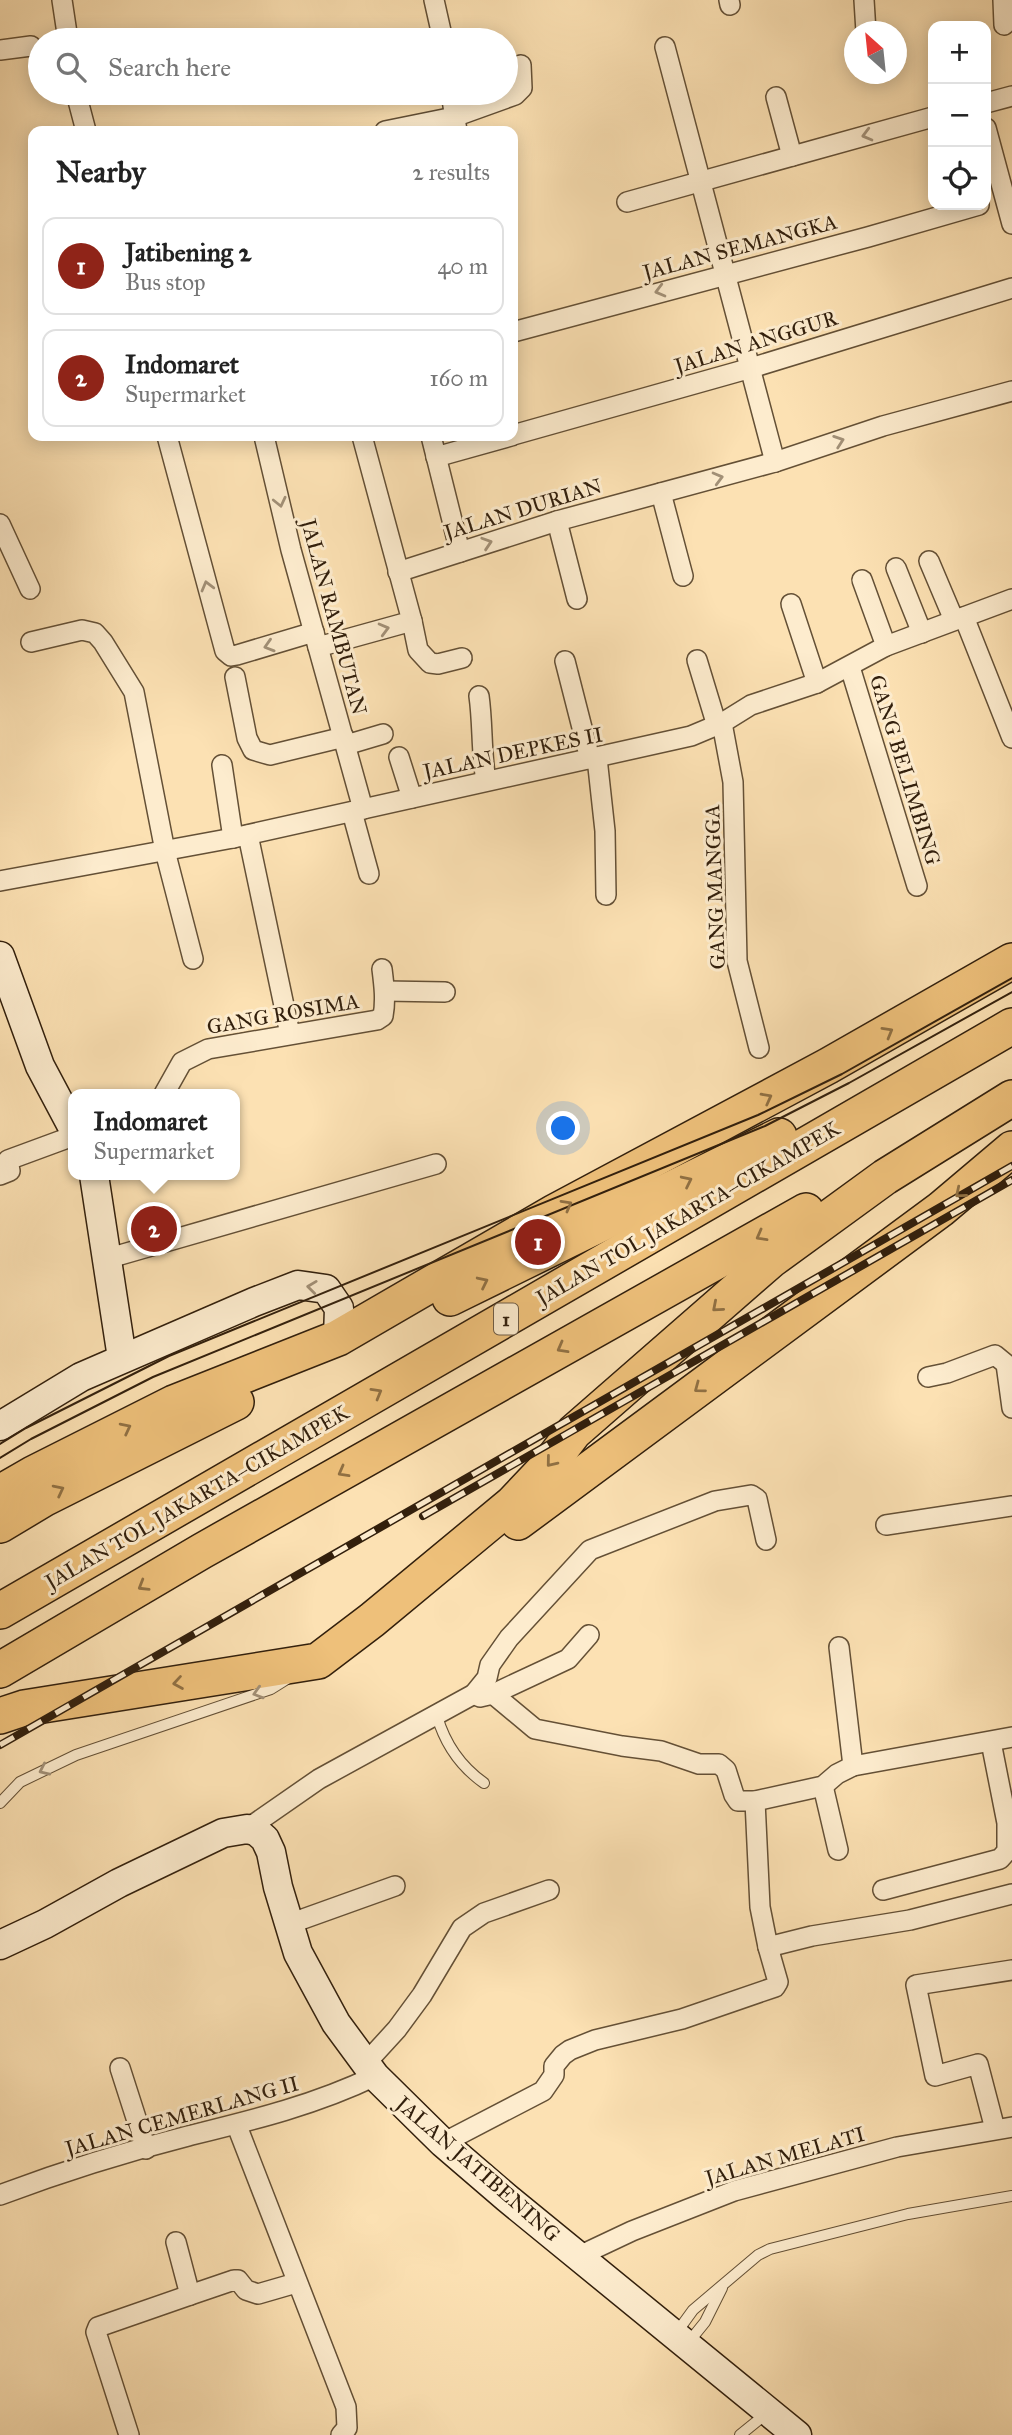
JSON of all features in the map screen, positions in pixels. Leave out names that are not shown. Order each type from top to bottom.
[{"type":"highway","points":[[0,1493],[174,1403],[338,1338],[569,1204],[828,1066],[1012,961]]},
{"type":"highway","points":[[0,1525],[45,1498],[199,1419],[333,1359],[475,1285],[862,1095],[1012,1016]]},
{"type":"highway","name":"JALAN TOL JAKARTA–CIKAMPEK","points":[[0,1611],[1012,1026]]},
{"type":"highway","points":[[0,1716],[24,1709],[318,1661],[512,1504],[547,1467],[574,1432],[771,1260],[885,1177],[1012,1096]]},
{"type":"highway","points":[[0,1670],[202,1551],[1012,1096]]},
{"type":"highway","points":[[372,1620],[461,1565],[940,1209],[1012,1149]]},
{"type":"main road","points":[[0,956],[11,1001],[68,1127]]},
{"type":"main road","points":[[95,1180],[122,1358]]},
{"type":"main road","points":[[0,1426],[81,1377],[298,1285],[326,1289],[339,1308],[338,1338]]},
{"type":"main road","points":[[0,1945],[182,1851],[223,1833],[252,1830]]},
{"type":"main road","name":"JALAN JATIBENING","points":[[252,1830],[265,1839],[271,1852],[298,1953],[336,2023],[370,2070],[443,2143],[797,2435]]},
{"type":"street","points":[[62,0],[66,28]]},
{"type":"street","points":[[434,0],[440,28]]},
{"type":"street","points":[[864,0],[865,21]]},
{"type":"street","points":[[1003,0],[1004,25]]},
{"type":"street","points":[[0,50],[28,46]]},
{"type":"street","points":[[665,47],[775,463]]},
{"type":"street","points":[[518,92],[522,88],[521,65]]},
{"type":"street","points":[[991,102],[1012,96]]},
{"type":"street","points":[[776,97],[792,156]]},
{"type":"street","points":[[79,105],[85,126]]},
{"type":"street","points":[[453,105],[455,124]]},
{"type":"street","points":[[435,126],[455,124],[494,105]]},
{"type":"street","points":[[627,202],[928,118]]},
{"type":"street","points":[[991,146],[1012,224]]},
{"type":"street","points":[[991,201],[1005,197]]},
{"type":"street","name":"JALAN SEMANGKA","points":[[518,331],[962,210]]},
{"type":"street","name":"JALAN ANGGUR","points":[[518,434],[751,368],[1012,288]]},
{"type":"street","name":"JALAN DURIAN","points":[[398,572],[557,521],[775,463],[883,426],[1012,391]]},
{"type":"street","points":[[168,441],[225,651],[231,656],[412,621]]},
{"type":"street","name":"JALAN RAMBUTAN","points":[[265,441],[291,550],[345,741],[369,874]]},
{"type":"street","points":[[363,441],[421,657],[429,663],[438,664],[462,658]]},
{"type":"street","points":[[431,441],[460,552]]},
{"type":"street","name":"JALAN ANGGUR","points":[[436,457],[494,441]]},
{"type":"street","points":[[661,493],[683,576]]},
{"type":"street","points":[[557,521],[577,599]]},
{"type":"street","points":[[0,524],[30,589]]},
{"type":"street","points":[[929,561],[959,619],[1012,738]]},
{"type":"street","points":[[896,568],[922,633]]},
{"type":"street","points":[[862,580],[886,646]]},
{"type":"street","name":"JALAN DEPKES II","points":[[0,881],[241,836],[691,736],[720,724],[751,705],[817,683],[886,646],[1012,599]]},
{"type":"street","points":[[791,604],[817,683]]},
{"type":"street","points":[[31,642],[82,630],[94,634],[103,642],[138,700],[165,851],[193,959]]},
{"type":"street","name":"GANG MANGGA","points":[[697,660],[720,724],[733,782],[737,961],[759,1048]]},
{"type":"street","points":[[565,661],[593,759],[606,831],[606,895]]},
{"type":"street","name":"GANG BELIMBING","points":[[850,667],[917,886]]},
{"type":"street","points":[[235,677],[247,738],[253,750],[270,755],[383,734]]},
{"type":"street","points":[[479,696],[486,781]]},
{"type":"street","points":[[399,757],[412,798]]},
{"type":"street","points":[[222,765],[290,1034]]},
{"type":"street","name":"GANG ROSIMA","points":[[167,1089],[182,1062],[208,1049],[377,1020],[383,1016],[385,991],[382,969]]},
{"type":"street","points":[[385,991],[445,992]]},
{"type":"street","points":[[0,1175],[10,1171],[8,1160],[68,1135]]},
{"type":"street","points":[[106,1259],[436,1164]]},
{"type":"street","points":[[928,1377],[947,1373],[995,1355],[1006,1364],[1012,1408]]},
{"type":"street","points":[[484,1694],[490,1665],[509,1638],[590,1550],[715,1501],[751,1494],[757,1499],[766,1540]]},
{"type":"street","points":[[886,1525],[1012,1506]]},
{"type":"street","points":[[252,1830],[319,1779],[437,1716],[568,1659],[589,1634]]},
{"type":"street","points":[[839,1647],[853,1766]]},
{"type":"street","points":[[484,1694],[536,1729],[661,1751],[699,1764],[719,1764],[726,1770],[738,1801],[755,1801],[824,1786],[837,1774],[853,1766],[1012,1737]]},
{"type":"street","points":[[883,1889],[1000,1859],[1007,1851],[1007,1823],[991,1742]]},
{"type":"street","points":[[824,1786],[838,1850]]},
{"type":"street","points":[[443,2143],[543,2091],[554,2075],[554,2066],[570,2050],[594,2040],[682,2018],[775,1987],[778,1982],[760,1907],[755,1801]]},
{"type":"street","points":[[289,1924],[396,1886]]},
{"type":"street","points":[[370,2070],[422,1995],[462,1928],[484,1913],[549,1890]]},
{"type":"street","points":[[768,1947],[812,1936],[911,1920],[1012,1894]]},
{"type":"street","points":[[1004,2128],[978,2064],[935,2076],[916,1985],[1012,1970]]},
{"type":"street","points":[[120,2068],[146,2149]]},
{"type":"street","name":"JALAN CEMERLANG II","points":[[0,2194],[40,2179],[320,2101],[370,2070]]},
{"type":"street","points":[[237,2126],[346,2407],[347,2428],[341,2435]]},
{"type":"street","name":"JALAN MELATI","points":[[579,2256],[632,2231],[734,2191],[897,2147],[1004,2128]]},
{"type":"street","points":[[176,2242],[190,2295]]},
{"type":"street","points":[[129,2435],[96,2332],[98,2327],[234,2280],[239,2280],[246,2290],[258,2294],[296,2283]]},
{"type":"lane","points":[[0,1803],[19,1782],[76,1755],[271,1689],[318,1661]]},
{"type":"lane","points":[[437,1716],[446,1741],[461,1763],[484,1783]]},
{"type":"lane","points":[[680,2340],[693,2310],[758,2255],[782,2244],[908,2214],[1012,2196]]},
{"type":"lane","points":[[680,2340],[705,2322],[724,2284]]},
{"type":"lane","points":[[740,2435],[769,2411]]},
{"type":"tram line","points":[[0,1444],[26,1428],[169,1356],[758,1115],[842,1074],[1012,978]]},
{"type":"tram line","points":[[0,1458],[31,1439],[153,1377],[765,1126],[849,1083],[1012,992]]},
{"type":"railway","points":[[0,1745],[1012,1166]]},
{"type":"railway","points":[[423,1516],[1012,1180]]},
{"type":"place","name":"Indomaret","points":[[154,1229]]},
{"type":"place","name":"Jatibening 2","points":[[538,1242]]}]
